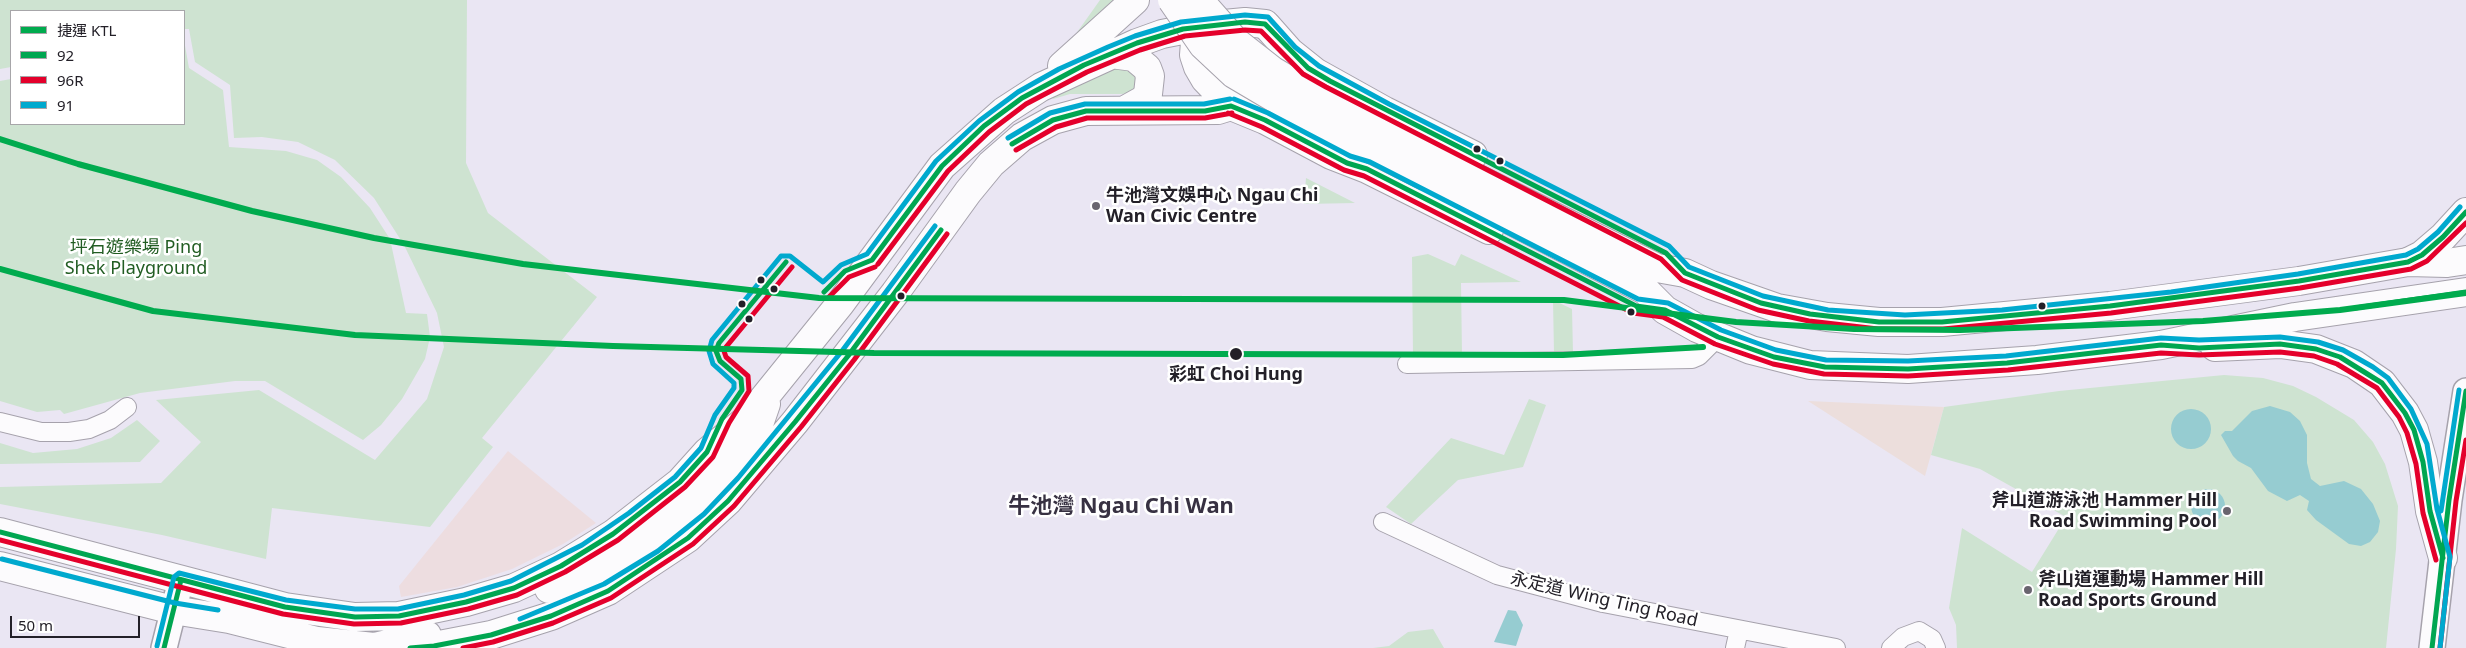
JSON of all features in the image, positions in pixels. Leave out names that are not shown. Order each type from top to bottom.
[{"type":"main road","points":[[1172,0],[1203,46],[1234,74],[1285,105],[1432,167]]},
{"type":"main road","points":[[1247,0],[1290,52],[1308,68],[1330,81],[1385,111],[1666,253],[1685,273],[1728,291],[1795,312],[1871,322],[1905,323],[2003,317],[2128,304],[2299,281],[2408,262],[2466,260]]},
{"type":"main road","points":[[399,616],[466,602],[514,588],[562,566],[612,534],[680,482],[707,452],[747,419],[783,376],[840,304],[942,166],[984,126],[1022,98],[1129,4]]},
{"type":"main road","points":[[1201,13],[1273,71],[1432,167],[1651,279],[1685,273]]},
{"type":"main road","points":[[1201,13],[1194,55],[1198,67],[1231,106],[1265,120],[1347,163],[1367,170],[1636,306],[1665,310],[1718,337],[1774,358],[1810,365],[1852,368],[1908,369],[2007,364],[2161,345],[2295,317],[2459,294]]},
{"type":"main road","points":[[1022,98],[1062,76],[1162,34],[1201,13],[1266,25]]},
{"type":"main road","points":[[410,648],[434,646],[491,634],[551,616],[608,591],[688,538],[728,501],[795,422],[883,309],[968,192],[1006,150],[1038,128],[1069,114],[1125,110],[1205,111],[1231,106],[1254,84],[1263,71],[1269,56],[1266,25]]},
{"type":"main road","points":[[1111,54],[1134,57],[1147,68],[1150,76],[1148,94],[1143,100],[1125,110]]},
{"type":"main road","points":[[375,647],[463,627],[527,609],[592,582],[634,555],[696,503],[754,439],[770,394],[789,398],[806,389],[944,199],[969,168],[985,157],[1006,150]]},
{"type":"main road","points":[[2408,262],[2422,255],[2436,243],[2466,212]]},
{"type":"main road","points":[[1651,279],[1665,310]]},
{"type":"main road","points":[[2161,345],[2199,348],[2280,344],[2301,346],[2340,357],[2369,373],[2394,398],[2414,430],[2423,462],[2430,511],[2443,558]]},
{"type":"main road","points":[[2432,648],[2460,423],[2466,391]]},
{"type":"main road","points":[[0,532],[285,607],[355,617],[460,614],[487,609],[561,584],[634,555]]},
{"type":"main road","points":[[0,566],[173,610],[229,619],[317,641],[384,648]]},
{"type":"main road","points":[[164,648],[181,580]]},
{"type":"street","points":[[1407,364],[1692,359],[1718,337]]},
{"type":"street","points":[[0,422],[41,432],[69,432],[89,429],[110,420],[127,408]]},
{"type":"street","name":"永定道 Wing Ting Road","points":[[1383,522],[1497,576],[1603,603],[1836,648]]},
{"type":"street","points":[[1735,648],[1739,630]]},
{"type":"street","points":[[1891,648],[1903,637],[1919,631],[1932,638],[1936,648]]},
{"type":"shaded area","points":[[1808,401],[1944,407],[1925,476]]},
{"type":"shaded area","points":[[508,451],[596,523],[563,544],[512,569],[457,587],[401,597],[399,586]]},
{"type":"green space","points":[[0,0],[467,0],[466,163],[488,213],[597,297],[482,438],[493,447],[430,527],[272,508],[266,559],[162,535],[0,504],[0,487],[161,483],[201,442],[156,400],[259,390],[375,460],[427,399],[444,347],[437,313],[404,245],[374,198],[335,160],[298,142],[262,137],[234,138],[230,85],[195,62],[189,29],[185,29],[185,10],[10,10],[10,67],[0,69]]},
{"type":"green space","points":[[1100,0],[1115,0],[1073,38]]},
{"type":"green space","name":"坪石遊樂場 Ping Shek Playground","points":[[185,46],[189,68],[223,90],[229,147],[286,151],[317,160],[341,177],[370,208],[390,239],[406,313],[427,314],[430,337],[425,359],[402,399],[381,425],[363,440],[265,381],[235,381],[140,393],[64,414],[60,410],[37,412],[0,401],[0,81],[10,79],[10,125],[185,125]]},
{"type":"green space","points":[[1116,66],[1131,66],[1140,81],[1132,92],[1122,94],[1070,94],[1053,99],[1052,97]]},
{"type":"green space","points":[[1306,178],[1355,203],[1304,204]]},
{"type":"green space","points":[[1428,254],[1455,266],[1461,254],[1521,282],[1461,283],[1462,355],[1413,356],[1412,257]]},
{"type":"green space","points":[[1553,300],[1572,309],[1573,353],[1554,353]]},
{"type":"green space","name":"斧山道游泳池 Hammer Hill Road Swimming Pool","points":[[2224,375],[2263,378],[2293,386],[2316,397],[2354,420],[2373,442],[2385,464],[2398,506],[2396,549],[2386,648],[1957,648],[1956,625],[1949,608],[1962,528],[2032,572],[2066,517],[1980,469],[1931,455],[1944,407],[2059,391]]},
{"type":"green space","points":[[1529,399],[1546,405],[1523,467],[1458,480],[1411,524],[1386,507],[1451,438],[1504,455]]},
{"type":"green space","points":[[137,420],[160,441],[140,462],[0,464],[0,443],[33,453],[77,449],[111,438]]},
{"type":"green space","points":[[1433,629],[1444,648],[1373,648],[1389,646],[1408,632]]},
{"type":"water","points":[[2270,406],[2290,412],[2300,421],[2307,435],[2307,463],[2311,479],[2320,486],[2344,481],[2361,489],[2373,504],[2380,521],[2378,532],[2370,542],[2361,546],[2349,544],[2316,520],[2307,510],[2309,501],[2300,495],[2287,501],[2268,491],[2251,468],[2233,456],[2221,435],[2225,431],[2232,431],[2252,411]]},
{"type":"water","points":[[2191,409],[2205,415],[2211,429],[2205,443],[2191,449],[2177,443],[2171,429],[2177,415]]},
{"type":"water","points":[[2208,489],[2220,494],[2225,506],[2220,518],[2208,523],[2196,518],[2191,506],[2196,494]]},
{"type":"water","points":[[1508,610],[1516,611],[1523,625],[1516,646],[1494,642]]},
{"type":"metro line","name":"KTL","points":[[0,139],[78,164],[252,211],[374,238],[523,264],[819,298],[1564,300],[1736,322],[1854,329],[1960,330],[2203,321],[2340,310],[2466,293]]},
{"type":"metro line","name":"KTL","points":[[0,269],[153,311],[355,335],[613,346],[874,353],[1563,355],[1703,347]]},
{"type":"transit line","name":"91","points":[[157,646],[174,577],[179,573],[286,600],[355,609],[398,609],[464,595],[511,581],[582,545],[629,513],[675,477],[701,448],[715,415],[734,388],[734,383],[713,364],[709,351],[712,340],[781,256],[790,256],[823,282],[841,265],[867,254],[936,161],[979,121],[1018,92],[1059,69],[1108,47],[1135,36],[1181,22],[1245,15],[1268,17],[1295,47],[1319,66],[1389,104],[1669,246],[1689,267],[1763,296],[1828,310],[1905,315],[2002,310],[2171,292],[2298,274],[2406,255],[2418,249],[2438,232],[2460,207]]},
{"type":"transit line","name":"92","points":[[872,260],[942,166],[984,126],[1022,98],[1084,65],[1137,43],[1183,29],[1245,22],[1265,24],[1308,68],[1330,81],[1666,253],[1685,273],[1761,303],[1810,314],[1879,322],[1942,322],[2110,306],[2299,281],[2408,262],[2422,255],[2443,237],[2466,212]]},
{"type":"transit line","name":"96R","points":[[878,264],[948,171],[989,132],[1026,104],[1087,72],[1140,50],[1185,36],[1245,30],[1261,31],[1303,74],[1661,259],[1682,280],[1758,310],[1809,321],[1878,329],[1943,329],[2111,313],[2300,288],[2411,269],[2427,261],[2466,223]]},
{"type":"transit line","name":"91","points":[[1008,138],[1050,113],[1085,104],[1204,104],[1230,99]]},
{"type":"transit line","name":"91","points":[[1234,99],[1268,113],[1350,156],[1370,162],[1638,299],[1668,303],[1721,330],[1776,350],[1826,360],[1908,361],[2006,356],[2161,338],[2199,340],[2280,337],[2318,342],[2343,350],[2388,378],[2411,409],[2427,444],[2437,509],[2450,557],[2440,648]]},
{"type":"transit line","name":"92","points":[[1231,106],[1265,120],[1347,163],[1367,169],[1636,306],[1665,310],[1718,337],[1774,357],[1825,367],[1908,369],[2007,363],[2161,345],[2199,348],[2280,344],[2316,349],[2340,357],[2382,383],[2405,413],[2414,430],[2423,462],[2430,511],[2443,558]]},
{"type":"transit line","name":"92","points":[[1012,144],[1053,120],[1086,111],[1205,111],[1231,106]]},
{"type":"transit line","name":"96R","points":[[1228,113],[1262,127],[1344,170],[1364,176],[1633,313],[1663,317],[1715,344],[1773,364],[1824,374],[1908,376],[2008,370],[2161,353],[2199,355],[2280,352],[2314,356],[2337,364],[2377,388],[2399,417],[2407,433],[2416,464],[2423,513],[2436,560]]},
{"type":"transit line","name":"96R","points":[[1016,150],[1056,127],[1087,118],[1205,118],[1232,113]]},
{"type":"transit line","name":"91","points":[[520,619],[604,584],[658,551],[704,514],[738,478],[842,351],[935,226]]},
{"type":"transit line","name":"92","points":[[410,648],[434,646],[491,635],[551,616],[608,591],[688,538],[728,501],[795,422],[848,356],[941,230]]},
{"type":"transit line","name":"96R","points":[[463,648],[493,642],[553,623],[611,598],[693,544],[734,506],[801,427],[854,360],[947,234]]},
{"type":"transit line","name":"92","points":[[824,292],[845,271],[872,260]]},
{"type":"transit line","name":"92","points":[[0,532],[285,607],[355,617],[399,616],[466,602],[514,588],[561,566],[613,534],[680,482],[707,452],[722,419],[742,390],[741,379],[720,361],[716,351],[719,343],[786,262]]},
{"type":"transit line","name":"96R","points":[[0,540],[283,614],[354,624],[401,623],[468,609],[517,595],[565,572],[618,540],[685,487],[713,457],[729,423],[749,391],[748,376],[726,357],[724,351],[792,267]]},
{"type":"transit line","name":"96R","points":[[829,297],[849,277],[875,267]]},
{"type":"transit line","name":"92","points":[[2355,308],[2466,292]]},
{"type":"transit line","name":"91","points":[[2441,511],[2459,390]]},
{"type":"transit line","name":"92","points":[[2432,648],[2449,500],[2466,391]]},
{"type":"transit line","name":"96R","points":[[2440,648],[2456,501],[2466,440]]},
{"type":"transit line","name":"91","points":[[2,559],[175,603],[218,610]]},
{"type":"transit line","name":"92","points":[[164,648],[181,580]]},
{"type":"place","name":"牛池灣文娛中心 Ngau Chi Wan Civic Centre","points":[[1096,206]]},
{"type":"place","name":"彩虹 Choi Hung","points":[[1236,354]]},
{"type":"place","name":"斧山道游泳池 Hammer Hill Road Swimming Pool","points":[[2227,511]]},
{"type":"place","name":"斧山道運動場 Hammer Hill Road Sports Ground","points":[[2028,590]]},
{"type":"district","name":"牛池灣 Ngau Chi Wan","points":[[1121,507]]}]
